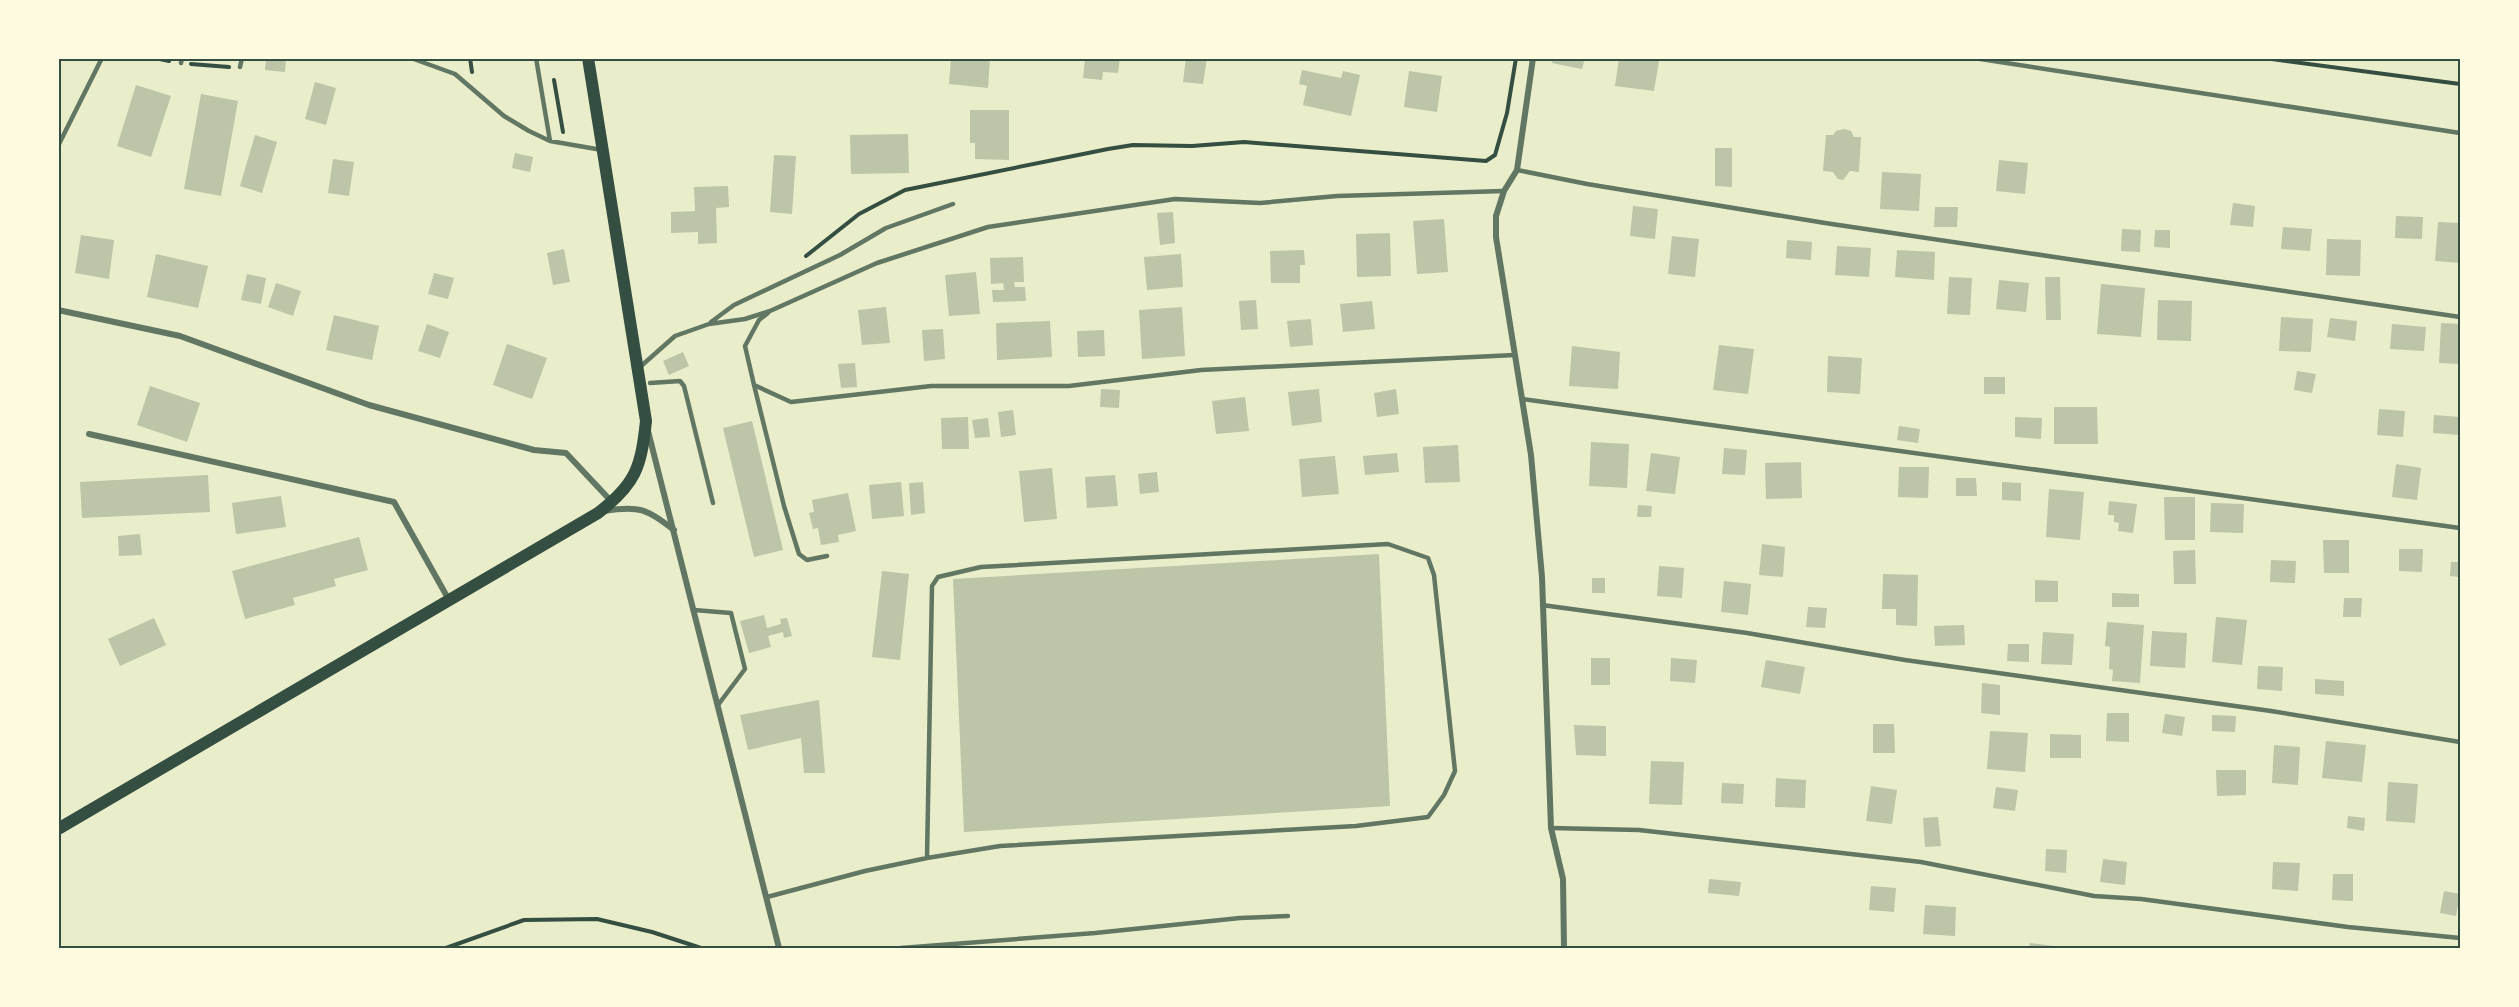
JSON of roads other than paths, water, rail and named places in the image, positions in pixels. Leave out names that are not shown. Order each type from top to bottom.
[{"type":"main road","points":[[58,830],[598,513],[628,486],[641,460],[646,421],[588,58]]},
{"type":"street","points":[[1533,58],[1518,170],[1504,191],[1496,216],[1496,237],[1531,455],[1542,578],[1551,828],[1563,879],[1564,948]]},
{"type":"street","points":[[58,310],[180,336],[369,405],[534,450],[566,453],[612,502]]},
{"type":"street","points":[[646,421],[779,948]]},
{"type":"street","points":[[89,434],[394,502],[449,600]]},
{"type":"street","points":[[598,513],[624,508],[642,509],[674,530]]},
{"type":"lane","points":[[58,146],[102,58]]},
{"type":"lane","points":[[240,67],[242,58]]},
{"type":"lane","points":[[411,58],[455,74],[504,116],[550,141],[603,150]]},
{"type":"lane","points":[[536,58],[550,141]]},
{"type":"lane","points":[[1974,58],[2460,133]]},
{"type":"lane","points":[[1518,170],[1587,184],[1825,223],[2460,317]]},
{"type":"lane","points":[[639,368],[675,336],[709,324],[745,319],[770,311],[877,263],[988,227],[1174,199],[1260,203],[1337,196],[1504,191]]},
{"type":"lane","points":[[709,324],[734,305],[840,255],[886,228],[953,204]]},
{"type":"lane","points":[[770,311],[759,321],[745,346],[754,386],[784,506],[799,554],[807,560],[827,556]]},
{"type":"lane","points":[[754,386],[791,402],[931,386],[1069,386],[1201,370],[1515,355]]},
{"type":"lane","points":[[650,383],[680,381],[684,386],[712,503]]},
{"type":"lane","points":[[1522,399],[2460,528]]},
{"type":"lane","points":[[767,897],[865,871],[1000,846],[1356,826],[1428,817],[1444,795],[1455,771],[1434,575],[1428,558],[1388,544],[981,567],[938,577],[932,586],[927,858]]},
{"type":"lane","points":[[1542,605],[1747,633],[1905,660],[2271,711],[2460,742]]},
{"type":"lane","points":[[694,610],[731,613],[744,669],[718,705]]},
{"type":"lane","points":[[1551,828],[1639,830],[1921,862],[2094,896],[2141,899],[2348,927],[2460,938]]},
{"type":"lane","points":[[901,948],[1095,933],[1240,918],[1288,916]]}]
